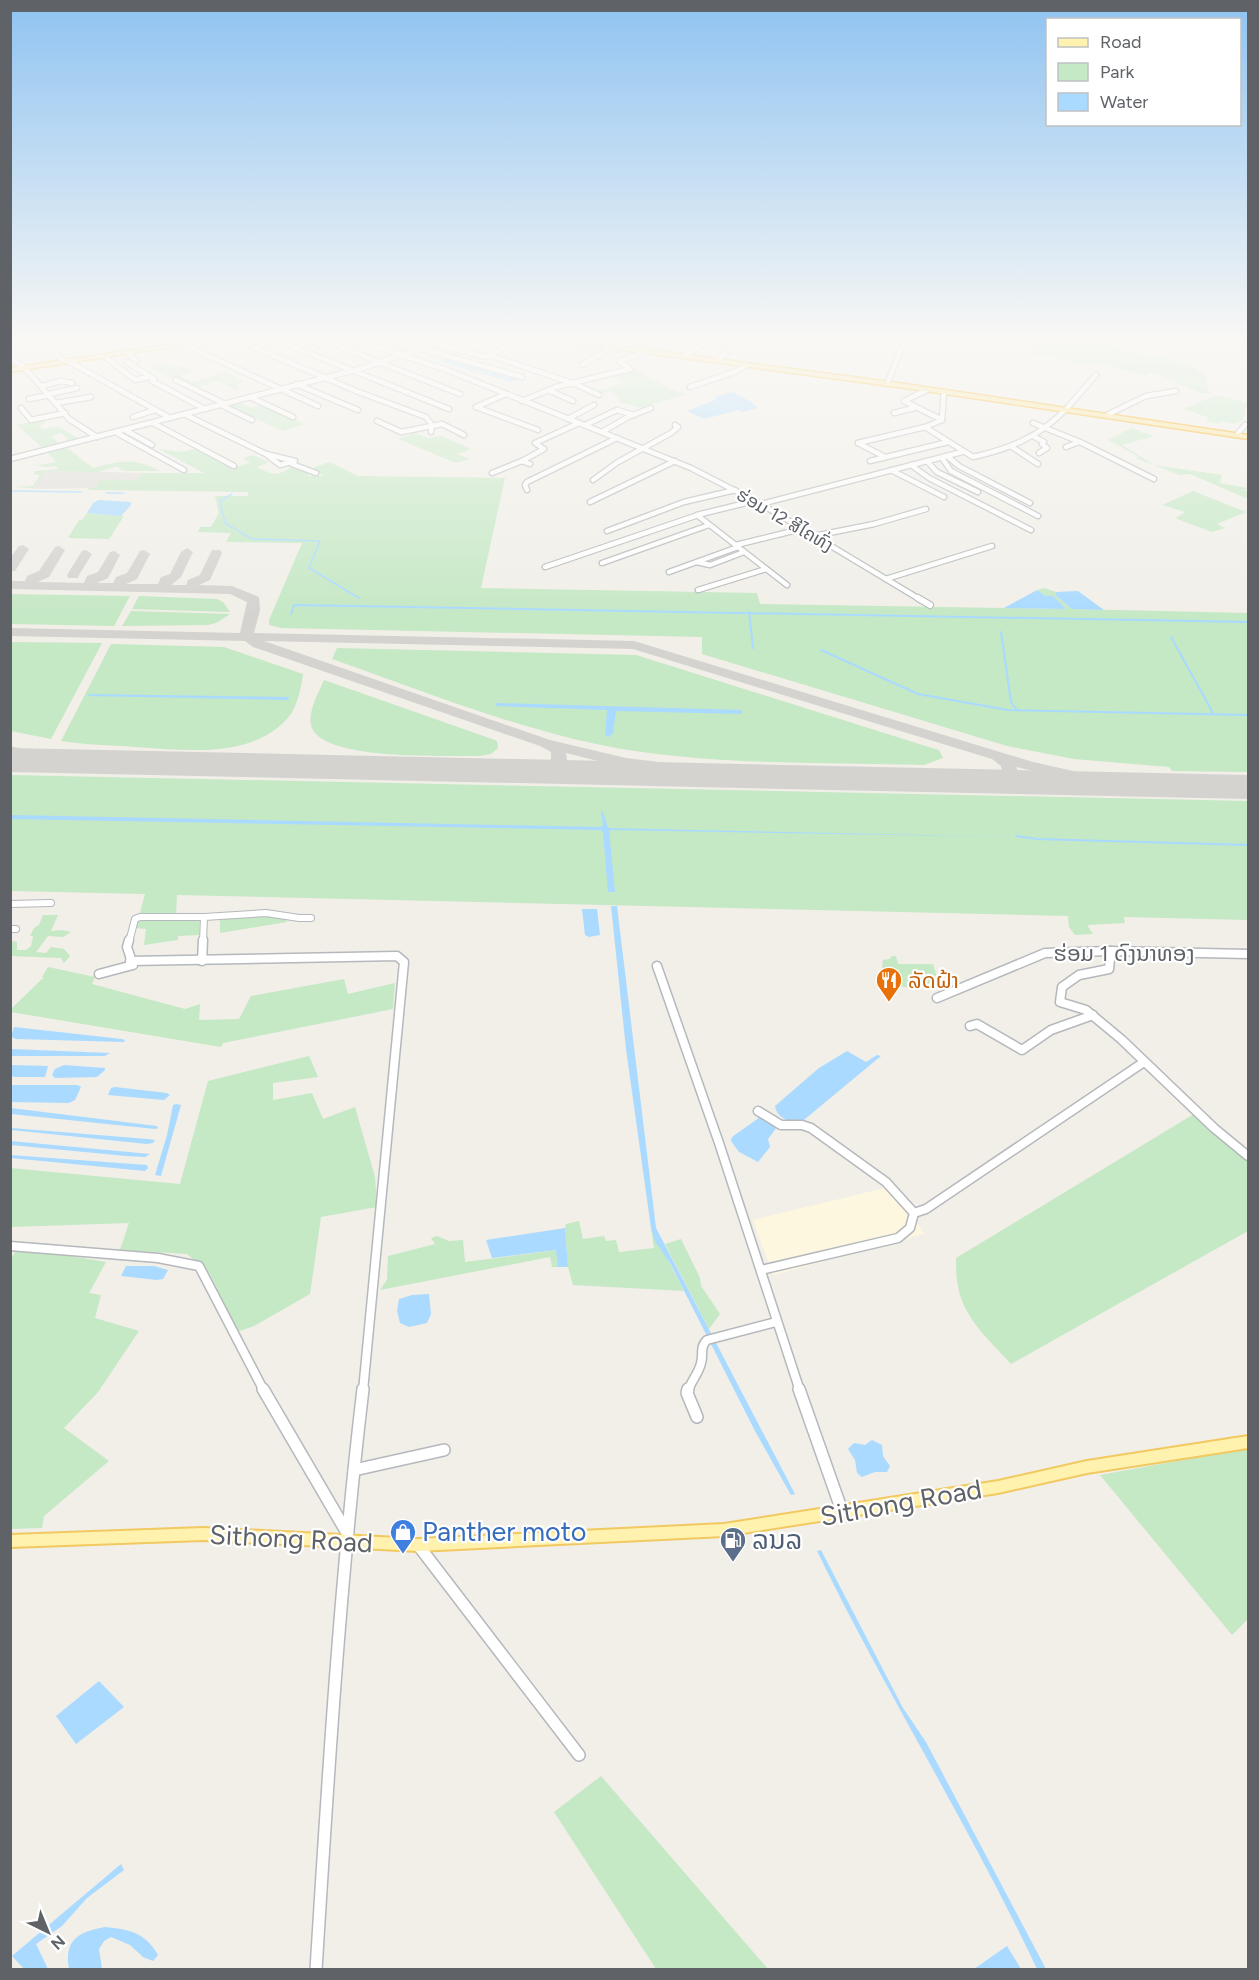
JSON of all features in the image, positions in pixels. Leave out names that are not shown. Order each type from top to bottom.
[{"type":"highway","points":[[1217,431],[1248,436]]},
{"type":"highway","points":[[1227,431],[1248,436]]},
{"type":"main road","name":"Sithong Road","points":[[10,1541],[203,1534],[346,1536],[418,1545],[724,1530],[819,1517],[842,1511],[998,1486],[1087,1467],[1248,1442]]},
{"type":"street","points":[[88,431],[97,437]]},
{"type":"street","points":[[10,459],[121,431]]},
{"type":"street","points":[[128,431],[152,445]]},
{"type":"street","points":[[169,431],[234,466]]},
{"type":"street","points":[[220,431],[266,454],[280,465],[292,464],[316,473]]},
{"type":"street","points":[[457,431],[464,435]]},
{"type":"street","points":[[492,472],[522,461],[544,449],[535,444],[536,442],[563,431]]},
{"type":"street","points":[[593,480],[618,462],[673,431]]},
{"type":"street","points":[[885,457],[858,442],[905,431]]},
{"type":"street","points":[[932,431],[962,452],[975,457],[1011,447],[1042,431]]},
{"type":"street","points":[[1058,431],[1117,463],[1154,479]]},
{"type":"street","name":"ຮ່ອມ 12 ສີໄຄທົ່ງ","points":[[602,432],[675,461],[735,490],[930,604]]},
{"type":"street","points":[[117,433],[184,470]]},
{"type":"street","points":[[1033,436],[1044,442],[1042,444],[1047,448],[1039,453]]},
{"type":"street","points":[[527,490],[525,485],[527,482],[568,466],[582,455],[617,438]]},
{"type":"street","points":[[870,461],[948,442]]},
{"type":"street","points":[[1066,447],[1079,442]]},
{"type":"street","points":[[1011,447],[1038,464]]},
{"type":"street","points":[[761,504],[962,452]]},
{"type":"street","points":[[266,454],[295,460],[292,464]]},
{"type":"street","points":[[945,457],[1030,503]]},
{"type":"street","points":[[945,457],[951,471],[1038,516]]},
{"type":"street","points":[[522,461],[530,464]]},
{"type":"street","points":[[590,502],[675,461]]},
{"type":"street","points":[[927,461],[937,472],[978,492]]},
{"type":"street","points":[[911,465],[929,478],[1031,530]]},
{"type":"street","points":[[891,470],[944,497]]},
{"type":"street","points":[[607,531],[684,502],[735,490]]},
{"type":"street","points":[[545,567],[697,515],[754,501]]},
{"type":"street","points":[[814,537],[874,524],[926,509]]},
{"type":"street","points":[[697,515],[787,585]]},
{"type":"street","points":[[602,563],[709,525]]},
{"type":"street","points":[[669,572],[737,546],[801,529]]},
{"type":"street","points":[[886,579],[992,546]]},
{"type":"street","points":[[697,562],[710,565],[744,552]]},
{"type":"street","points":[[698,590],[766,569]]},
{"type":"street","points":[[10,904],[51,903]]},
{"type":"street","points":[[99,974],[133,965],[127,947],[135,919],[140,917],[284,914],[297,920],[311,918]]},
{"type":"street","points":[[202,961],[204,917]]},
{"type":"street","points":[[1111,951],[1109,969],[1079,975],[1062,987],[1060,1002],[1086,1010],[1214,1128],[1248,1156]]},
{"type":"street","name":"ຮ່ອມ 1 ດົງນາທອງ","points":[[937,998],[1045,953],[1111,951],[1248,954]]},
{"type":"street","points":[[130,961],[397,956],[404,962],[346,1536],[342,1618],[334,1675],[316,1970]]},
{"type":"street","points":[[657,966],[842,1511]]},
{"type":"street","points":[[970,1026],[977,1024],[1022,1050],[1051,1030],[1093,1016]]},
{"type":"street","points":[[914,1213],[926,1209],[1144,1062]]},
{"type":"street","points":[[758,1111],[781,1125],[802,1125],[811,1128],[886,1182],[914,1213],[914,1222],[909,1232],[898,1238],[761,1270]]},
{"type":"street","points":[[10,1246],[158,1258],[199,1266],[264,1391],[346,1536]]},
{"type":"street","points":[[698,1417],[687,1393],[691,1380],[702,1362],[700,1349],[703,1342],[711,1337],[776,1322]]},
{"type":"street","points":[[354,1470],[444,1450]]},
{"type":"street","points":[[418,1545],[579,1755]]},
{"type":"shaded area","points":[[46,471],[143,473],[138,480],[101,480],[95,488],[32,489]]},
{"type":"shaded area","points":[[893,1186],[924,1234],[773,1275],[753,1220]]},
{"type":"green space","points":[[24,431],[67,431],[82,441],[70,441],[61,433],[51,436],[62,445],[44,449]]},
{"type":"green space","points":[[1124,431],[1141,431],[1154,436],[1122,445],[1154,465],[1136,458],[1139,457],[1108,440]]},
{"type":"green space","points":[[414,433],[428,438],[442,436],[471,449],[457,454],[470,459],[456,463],[398,439]]},
{"type":"green space","points":[[66,447],[93,468],[134,462],[160,471],[127,471],[121,470],[118,466],[98,472],[46,471],[33,488],[15,487],[33,486],[40,475],[33,474],[35,471],[59,469],[56,466],[28,464],[56,462],[47,452]]},
{"type":"green space","points":[[159,449],[182,452],[195,449],[235,467],[250,463],[243,458],[253,455],[269,462],[257,467],[275,474],[293,466],[311,473],[307,476],[324,476],[305,467],[313,468],[329,462],[358,476],[505,478],[481,588],[757,593],[760,604],[1066,609],[1037,590],[1044,588],[1056,592],[1055,595],[1072,609],[1248,613],[1248,772],[1172,771],[1169,767],[1074,759],[1007,746],[702,654],[702,637],[281,628],[269,625],[269,620],[302,543],[226,542],[231,533],[198,532],[200,527],[211,527],[219,513],[215,496],[247,496],[249,492],[90,490],[87,488],[95,488],[100,480],[138,480],[143,473],[204,473]]},
{"type":"green space","points":[[1154,465],[1222,475],[1220,483],[1248,488],[1244,490],[1248,492],[1248,499],[1190,474],[1180,475]]},
{"type":"green space","points":[[1193,491],[1246,512],[1217,524],[1225,528],[1212,532],[1177,519],[1185,512],[1162,505]]},
{"type":"green space","points":[[87,513],[124,516],[109,539],[68,538],[79,520],[82,520]]},
{"type":"green space","points":[[11,594],[130,596],[114,626],[11,624]]},
{"type":"green space","points":[[139,596],[217,599],[223,602],[230,612],[132,609]]},
{"type":"green space","points":[[131,611],[230,614],[208,625],[122,626]]},
{"type":"green space","points":[[10,642],[102,643],[51,739],[11,731]]},
{"type":"green space","points":[[111,644],[224,647],[303,674],[300,693],[293,711],[285,721],[270,733],[253,742],[234,747],[173,750],[61,741]]},
{"type":"green space","points":[[337,648],[636,655],[939,750],[943,758],[924,765],[760,762],[676,756],[596,744],[496,717],[332,659]]},
{"type":"green space","points":[[324,680],[492,739],[497,741],[498,748],[491,754],[479,756],[415,756],[360,751],[336,745],[319,737],[310,720],[312,708]]},
{"type":"green space","points":[[11,775],[1248,801],[1248,920],[1124,917],[1125,923],[1087,925],[1093,934],[1075,935],[1069,927],[1068,916],[177,895],[176,915],[139,916],[145,894],[11,891]]},
{"type":"green space","points":[[43,915],[58,915],[51,931],[71,932],[63,937],[48,936],[36,952],[46,953],[51,947],[64,949],[70,956],[64,963],[61,958],[11,956],[11,941],[17,942],[17,950],[26,950],[31,946],[33,936],[30,936],[34,928],[39,925]]},
{"type":"green space","points":[[256,915],[286,917],[287,922],[220,933],[220,917]]},
{"type":"green space","points":[[200,918],[199,935],[178,936],[178,940],[144,945],[146,929],[136,928],[138,920],[142,919]]},
{"type":"green space","points":[[896,956],[898,964],[933,964],[937,977],[928,985],[920,987],[908,988],[890,983],[881,978],[883,960],[890,959]]},
{"type":"green space","points":[[48,967],[95,977],[92,984],[185,1009],[200,1004],[199,1020],[239,1019],[251,996],[344,979],[348,994],[395,983],[393,1009],[223,1043],[221,1047],[11,1012],[11,1009],[44,977],[42,977]]},
{"type":"green space","points":[[309,1056],[318,1077],[273,1083],[273,1100],[312,1093],[323,1119],[355,1107],[375,1177],[377,1207],[321,1217],[310,1294],[254,1326],[237,1332],[210,1274],[187,1254],[120,1250],[129,1223],[11,1227],[10,1168],[180,1184],[208,1081]]},
{"type":"green space","points":[[1194,1114],[1248,1160],[1248,1231],[1011,1364],[979,1329],[966,1309],[957,1283],[956,1258]]},
{"type":"green space","points":[[579,1221],[583,1239],[604,1236],[606,1241],[616,1240],[619,1252],[654,1248],[651,1228],[684,1291],[573,1285],[568,1267],[565,1228],[566,1224]]},
{"type":"green space","points":[[437,1236],[449,1241],[463,1240],[465,1262],[557,1250],[558,1267],[552,1267],[550,1257],[380,1290],[387,1280],[388,1256],[435,1244],[431,1238]]},
{"type":"green space","points":[[681,1239],[700,1278],[701,1286],[720,1314],[709,1329],[665,1244]]},
{"type":"green space","points":[[18,1247],[106,1262],[89,1293],[101,1295],[95,1318],[139,1331],[98,1392],[64,1428],[109,1461],[44,1516],[42,1528],[11,1529],[11,1259]]},
{"type":"green space","points":[[1248,1448],[1248,1619],[1232,1635],[1100,1475]]},
{"type":"green space","points":[[601,1776],[768,1969],[656,1969],[554,1812]]},
{"type":"water","points":[[99,500],[131,502],[131,505],[121,516],[87,513],[93,503]]},
{"type":"water","points":[[1037,590],[1046,596],[1053,596],[1066,609],[1004,608]]},
{"type":"water","points":[[1078,591],[1104,610],[1072,609],[1055,595],[1056,592]]},
{"type":"water","points":[[89,694],[289,697],[288,700],[88,696]]},
{"type":"water","points":[[495,703],[742,710],[742,714],[616,711],[613,733],[609,737],[605,736],[607,710],[496,706]]},
{"type":"water","points":[[601,811],[608,828],[1016,837],[609,830],[615,892],[608,892],[601,830],[10,819],[11,815],[601,827],[603,825]]},
{"type":"water","points":[[611,906],[617,906],[656,1228],[795,1494],[791,1495],[755,1431],[671,1265],[655,1241],[651,1228],[626,1049]]},
{"type":"water","points":[[582,909],[597,909],[600,935],[589,937],[585,935]]},
{"type":"water","points":[[14,1027],[125,1040],[124,1042],[16,1039],[11,1037]]},
{"type":"water","points":[[11,1049],[110,1053],[105,1056],[11,1056]]},
{"type":"water","points":[[847,1051],[866,1062],[877,1055],[881,1056],[799,1124],[781,1116],[775,1106],[819,1068]]},
{"type":"water","points":[[11,1065],[48,1066],[45,1077],[15,1077],[11,1076]]},
{"type":"water","points":[[64,1065],[105,1068],[105,1070],[97,1077],[55,1078],[52,1075],[55,1069]]},
{"type":"water","points":[[11,1085],[77,1085],[81,1087],[75,1100],[69,1103],[11,1102]]},
{"type":"water","points":[[111,1088],[170,1095],[164,1100],[108,1095]]},
{"type":"water","points":[[173,1105],[181,1105],[161,1176],[155,1175]]},
{"type":"water","points":[[11,1108],[157,1126],[158,1128],[11,1114]]},
{"type":"water","points":[[760,1117],[777,1127],[768,1139],[770,1147],[758,1162],[739,1152],[731,1141],[732,1137]]},
{"type":"water","points":[[11,1128],[155,1140],[147,1144],[11,1130]]},
{"type":"water","points":[[11,1141],[150,1154],[145,1157],[126,1156],[11,1145]]},
{"type":"water","points":[[10,1155],[147,1165],[148,1168],[145,1171],[11,1158]]},
{"type":"water","points":[[565,1228],[568,1267],[558,1267],[556,1250],[492,1258],[486,1240]]},
{"type":"water","points":[[126,1266],[154,1266],[168,1270],[163,1279],[157,1280],[121,1276]]},
{"type":"water","points":[[429,1294],[431,1314],[427,1323],[409,1327],[400,1323],[397,1311],[399,1299],[412,1295]]},
{"type":"water","points":[[872,1440],[882,1445],[883,1456],[890,1466],[887,1472],[875,1472],[862,1477],[857,1473],[855,1460],[848,1449],[854,1443],[865,1445]]},
{"type":"water","points":[[821,1550],[903,1708],[926,1742],[1046,1969],[1037,1969],[984,1864],[844,1604],[817,1551]]},
{"type":"water","points":[[99,1681],[124,1707],[76,1744],[56,1716]]},
{"type":"water","points":[[121,1864],[124,1870],[87,1898],[62,1926],[36,1944],[48,1969],[24,1969],[12,1956]]},
{"type":"water","points":[[105,1927],[122,1929],[142,1937],[158,1955],[153,1961],[143,1957],[130,1945],[111,1937],[104,1941],[99,1949],[102,1969],[69,1969],[69,1951],[75,1939],[87,1932]]},
{"type":"water","points":[[1007,1946],[1021,1969],[974,1969]]},
{"type":"waterway","points":[[10,491],[81,492]]},
{"type":"waterway","points":[[106,493],[124,493]]},
{"type":"waterway","points":[[232,494],[220,501],[225,523],[252,539],[320,541],[309,568],[359,598]]},
{"type":"waterway","points":[[291,614],[294,605],[749,613]]},
{"type":"waterway","points":[[749,613],[1248,622]]},
{"type":"waterway","points":[[749,613],[753,648]]},
{"type":"waterway","points":[[1001,632],[1011,702],[1017,710]]},
{"type":"waterway","points":[[1171,637],[1213,713]]},
{"type":"waterway","points":[[821,650],[918,694],[1008,710],[1248,715]]},
{"type":"waterway","points":[[1016,836],[1037,839],[1248,845]]},
{"type":"taxiway","points":[[10,568],[23,549]]},
{"type":"taxiway","points":[[30,585],[32,579],[44,574],[59,550]]},
{"type":"taxiway","points":[[163,588],[166,580],[175,577],[187,552]]},
{"type":"taxiway","points":[[192,588],[193,583],[205,577],[216,553]]},
{"type":"taxiway","points":[[73,575],[86,554]]},
{"type":"taxiway","points":[[119,587],[121,580],[132,576],[144,554]]},
{"type":"taxiway","points":[[90,586],[92,579],[103,575],[114,555]]},
{"type":"taxiway","points":[[10,585],[30,585]]},
{"type":"taxiway","points":[[30,585],[232,590],[254,600],[246,631],[249,637]]},
{"type":"taxiway","points":[[10,632],[249,637]]},
{"type":"taxiway","points":[[249,637],[634,645],[1030,766],[1113,784]]},
{"type":"taxiway","points":[[249,637],[258,644],[545,743],[626,763],[732,776]]},
{"type":"taxiway","points":[[530,771],[549,768],[559,760],[558,750],[546,744]]},
{"type":"taxiway","points":[[10,750],[55,761]]},
{"type":"taxiway","points":[[987,781],[1002,779],[1010,771],[1008,764],[997,756]]},
{"type":"runway","points":[[10,760],[1248,787]]},
{"type":"place","name":"ລັດຝ້າ","points":[[889,1003]]},
{"type":"place","name":"Panther moto","points":[[403,1555]]},
{"type":"place","name":"ລນລ","points":[[733,1563]]}]
